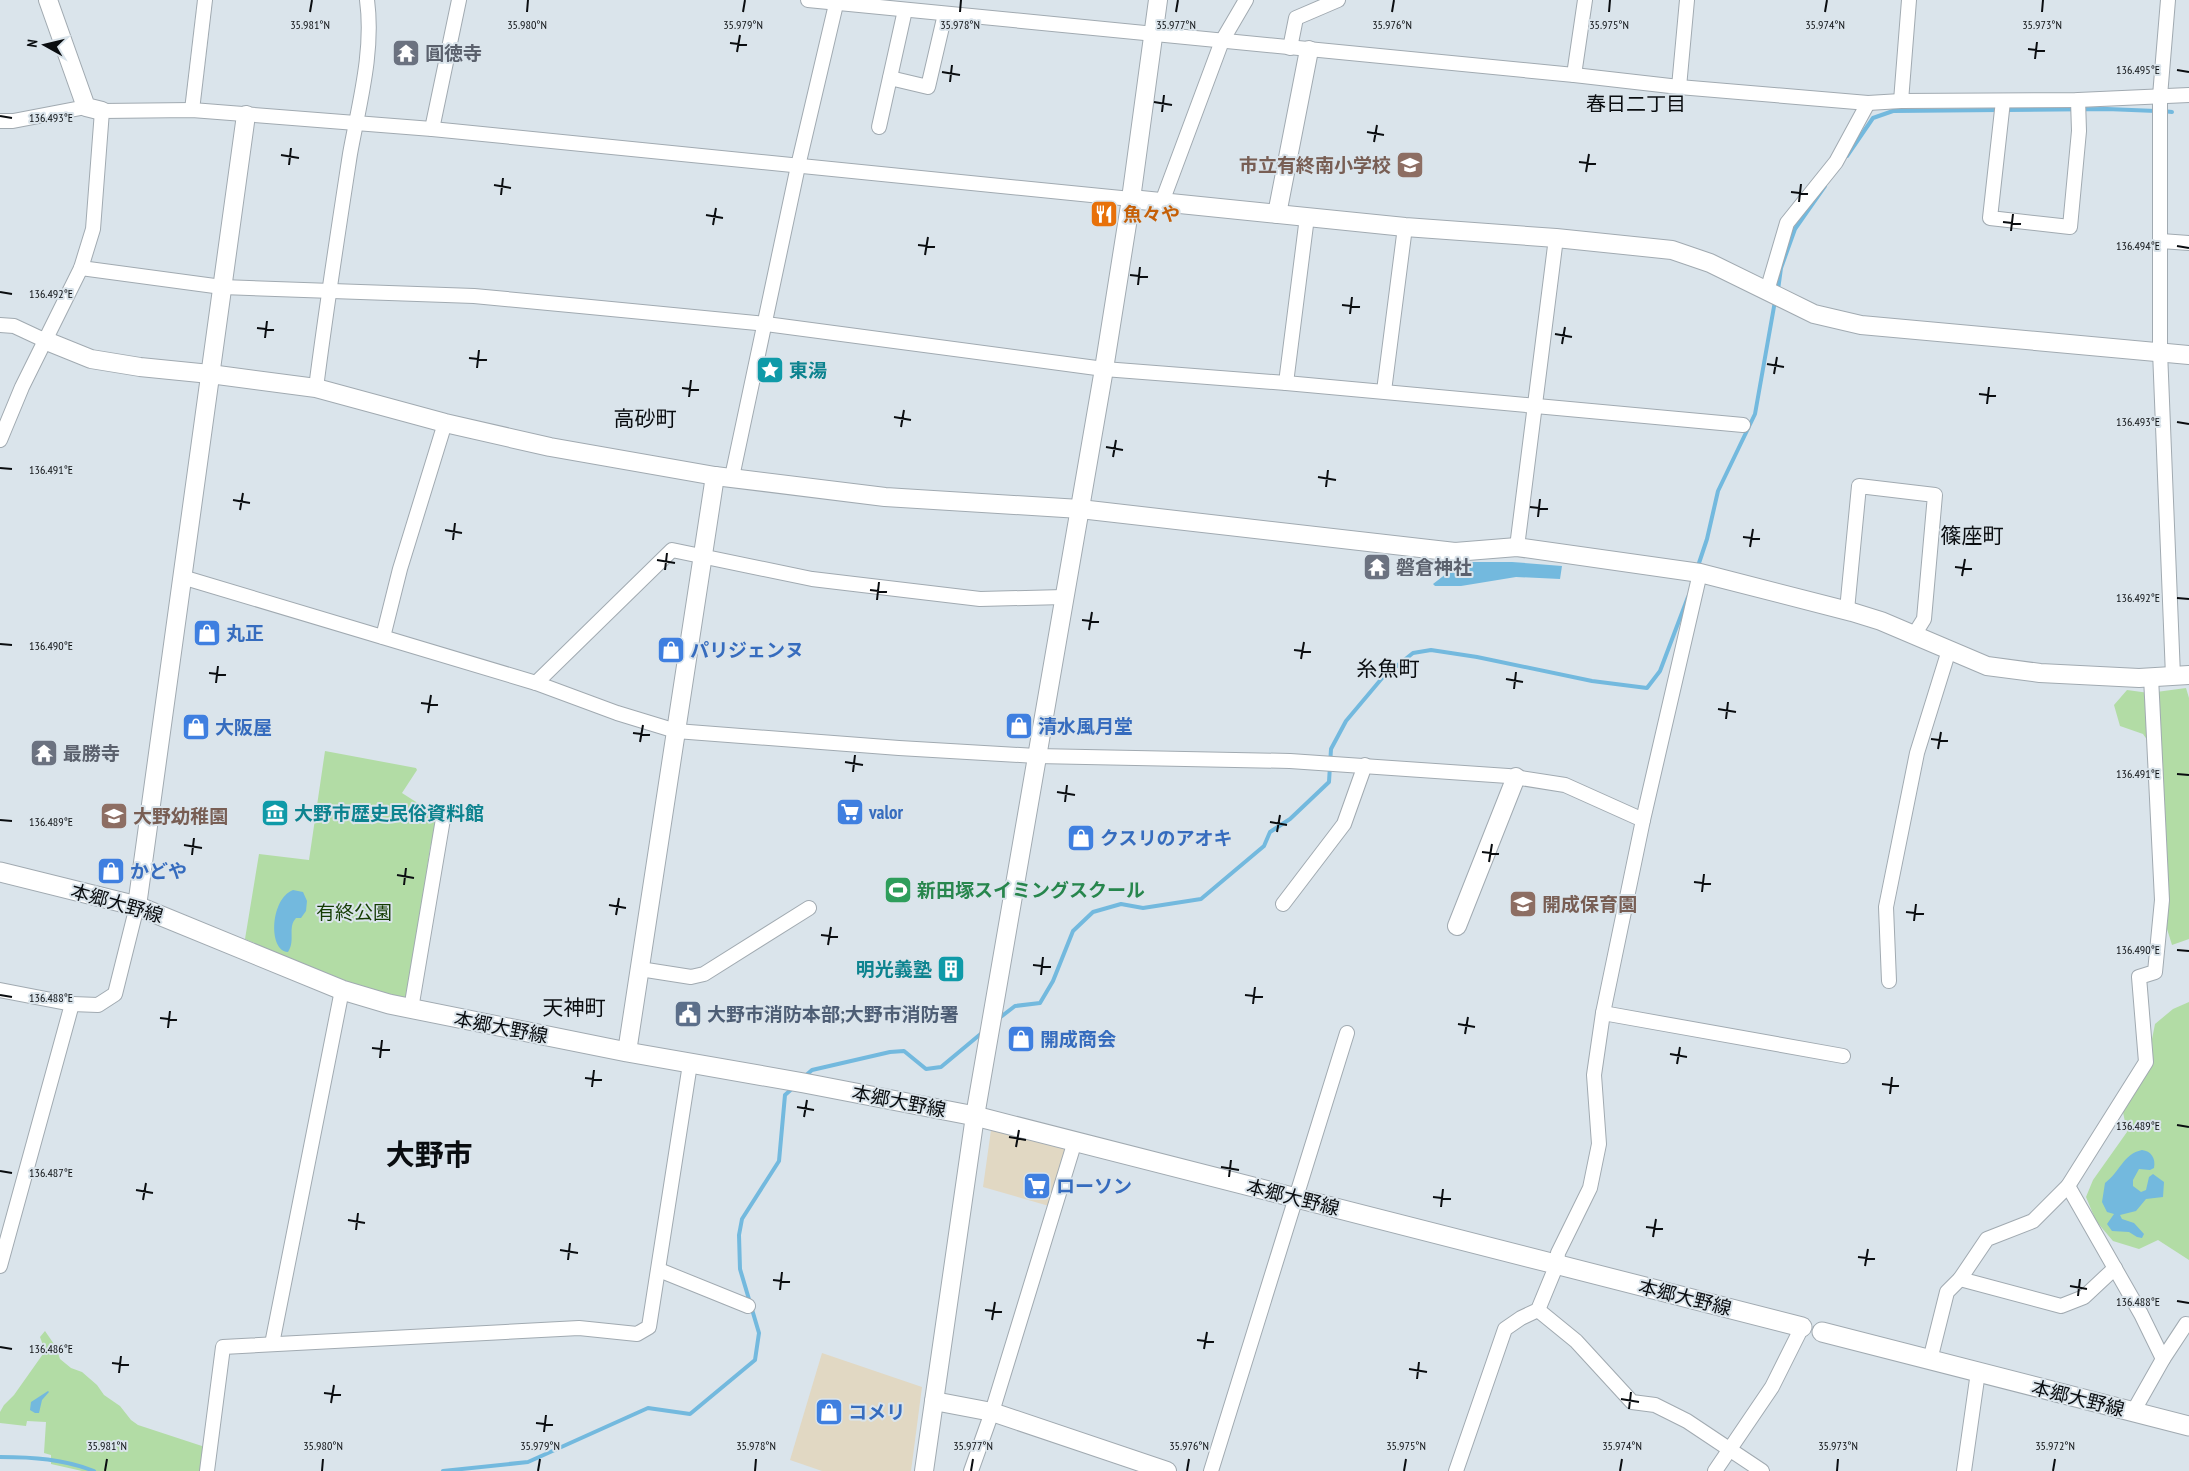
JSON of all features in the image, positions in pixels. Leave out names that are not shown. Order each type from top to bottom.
[{"type":"main road","name":"本郷大野線","points":[[0,872],[138,906],[342,990],[411,1009],[690,1064],[804,1083],[975,1116],[1802,1327]]},
{"type":"main road","name":"本郷大野線","points":[[1822,1332],[2189,1426]]},
{"type":"street","points":[[0,440],[44,340],[53,328],[82,268],[93,228],[94,109],[48,0]]},
{"type":"street","points":[[192,110],[205,0]]},
{"type":"street","points":[[316,388],[328,292],[356,122],[364,85],[369,15],[367,0]]},
{"type":"street","points":[[432,129],[459,0]]},
{"type":"street","points":[[808,0],[1574,75],[1679,87],[1868,104],[1901,101],[2078,100],[2189,95]]},
{"type":"street","points":[[924,1471],[975,1116],[1104,369],[1131,199],[1158,0]]},
{"type":"street","points":[[1162,202],[1222,41],[1246,0]]},
{"type":"street","points":[[1290,48],[1296,18],[1338,0]]},
{"type":"street","points":[[1574,75],[1585,0]]},
{"type":"street","points":[[1679,87],[1687,0]]},
{"type":"street","points":[[1901,101],[1909,0]]},
{"type":"street","points":[[0,325],[14,326],[91,359],[140,367],[316,388],[445,423],[550,447],[724,476],[885,497],[1080,509],[1455,552],[1517,547],[1700,573],[1847,610],[1988,666],[2040,673],[2151,677],[2181,676],[2160,351],[2160,96],[2168,0]]},
{"type":"street","points":[[627,1052],[703,556],[766,324],[798,166],[837,2]]},
{"type":"street","points":[[879,127],[905,10]]},
{"type":"street","points":[[890,78],[928,87],[945,14]]},
{"type":"street","points":[[1277,214],[1309,50]]},
{"type":"street","points":[[2003,101],[1990,218],[2070,227],[2079,131],[2078,100]]},
{"type":"street","points":[[1767,291],[1787,222],[1836,162],[1868,104]]},
{"type":"street","points":[[0,121],[13,121],[94,109],[192,110],[356,122],[1405,227],[1556,238],[1672,250],[1710,263],[1814,314],[1862,325],[2189,355]]},
{"type":"street","points":[[0,990],[72,1004],[98,1005],[115,994],[138,906],[246,115]]},
{"type":"street","points":[[1286,383],[1307,217]]},
{"type":"street","points":[[1384,392],[1405,227]]},
{"type":"street","points":[[1517,547],[1556,238]]},
{"type":"street","points":[[2161,241],[2189,243]]},
{"type":"street","points":[[82,268],[222,287],[474,296],[766,324],[1104,369],[1286,383],[1743,425]]},
{"type":"street","points":[[383,637],[400,569],[445,423]]},
{"type":"street","points":[[1847,610],[1859,486],[1935,495],[1924,619],[1914,635]]},
{"type":"street","points":[[536,683],[672,550],[812,579],[980,600],[1064,597]]},
{"type":"street","points":[[1456,1471],[1505,1329],[1538,1310],[1557,1264],[1558,1253],[1590,1188],[1599,1144],[1594,1075],[1603,1013],[1643,820],[1700,573]]},
{"type":"street","points":[[182,578],[536,683],[617,713],[676,731],[899,748],[1036,756],[1290,761],[1516,778],[1565,785],[1643,820]]},
{"type":"street","points":[[1888,981],[1886,908],[1917,753],[1949,650]]},
{"type":"street","points":[[1930,1360],[1947,1292],[1960,1279],[1986,1239],[2033,1221],[2068,1186],[2146,1062],[2139,977],[2155,972],[2162,900],[2151,677]]},
{"type":"street","points":[[1283,904],[1344,824],[1365,766]]},
{"type":"street","points":[[1457,926],[1516,778]]},
{"type":"street","points":[[411,1009],[444,813]]},
{"type":"street","points":[[640,969],[691,977],[704,974],[810,908]]},
{"type":"street","points":[[272,1344],[342,990]]},
{"type":"street","points":[[0,1266],[72,1004]]},
{"type":"street","points":[[1603,1013],[1843,1056]]},
{"type":"street","points":[[1211,1471],[1347,1033]]},
{"type":"street","points":[[207,1471],[223,1347],[579,1328],[637,1334],[649,1327],[690,1064]]},
{"type":"street","points":[[971,1471],[992,1412],[1075,1141]]},
{"type":"street","points":[[2068,1186],[2115,1268],[2163,1359]]},
{"type":"street","points":[[1960,1279],[2062,1306],[2084,1297],[2115,1268]]},
{"type":"street","points":[[659,1270],[748,1306]]},
{"type":"street","points":[[1538,1310],[1576,1342],[1632,1402],[1655,1405],[1687,1421],[1762,1471]]},
{"type":"street","points":[[2133,1412],[2163,1359],[2186,1324],[2189,1325]]},
{"type":"street","points":[[1715,1471],[1772,1387],[1802,1327],[1822,1332]]},
{"type":"street","points":[[1964,1471],[1978,1372]]},
{"type":"street","points":[[934,1401],[992,1412],[1166,1471]]},
{"type":"shaded area","points":[[991,1130],[1067,1149],[1049,1206],[983,1187]]},
{"type":"shaded area","points":[[822,1353],[922,1387],[911,1471],[822,1471],[790,1460]]},
{"type":"green space","points":[[2186,688],[2189,698],[2189,939],[2172,945],[2163,916],[2155,751],[2143,734],[2120,726],[2114,705],[2127,690],[2149,693]]},
{"type":"green space","name":"有終公園","points":[[325,751],[416,768],[417,770],[402,793],[427,809],[440,813],[430,848],[408,999],[400,1001],[320,972],[245,939],[259,854],[309,860]]},
{"type":"green space","points":[[2189,1002],[2189,1260],[2158,1240],[2139,1249],[2113,1241],[2096,1221],[2086,1197],[2093,1180],[2127,1132],[2123,1112],[2153,1062],[2152,1039],[2155,1024],[2173,1009]]},
{"type":"green space","points":[[45,1331],[56,1347],[60,1359],[71,1368],[82,1372],[97,1385],[104,1395],[120,1406],[131,1420],[138,1425],[205,1447],[202,1471],[82,1471],[51,1464],[51,1455],[44,1453],[46,1422],[27,1421],[26,1426],[0,1423],[0,1412],[4,1405],[14,1395],[43,1354],[44,1348],[40,1337]]},
{"type":"water","points":[[1465,562],[1512,562],[1562,566],[1560,579],[1516,577],[1461,586],[1435,586],[1433,584],[1451,570],[1459,569]]},
{"type":"water","points":[[293,890],[303,892],[307,901],[306,911],[301,918],[296,918],[293,922],[288,952],[277,943],[274,924],[280,903],[285,895]]},
{"type":"water","points":[[2142,1150],[2152,1156],[2154,1168],[2150,1170],[2139,1169],[2133,1180],[2133,1186],[2141,1192],[2146,1190],[2149,1177],[2153,1174],[2164,1182],[2163,1197],[2146,1199],[2136,1211],[2120,1215],[2122,1219],[2134,1223],[2144,1234],[2142,1238],[2129,1232],[2112,1231],[2107,1224],[2114,1214],[2107,1212],[2102,1202],[2105,1183],[2130,1155]]},
{"type":"water","points":[[48,1391],[42,1400],[39,1413],[30,1410],[31,1402]]},
{"type":"waterway","points":[[2006,110],[2107,109],[2156,111]]},
{"type":"waterway","points":[[1847,156],[1873,118],[1893,111],[1999,110]]},
{"type":"waterway","points":[[2163,111],[2172,112]]},
{"type":"waterway","points":[[1778,290],[1781,268],[1795,229],[1825,186]]},
{"type":"waterway","points":[[1697,569],[1707,539],[1718,491],[1755,414],[1775,301]]},
{"type":"waterway","points":[[998,1019],[1015,1006],[1040,1003],[1053,981],[1073,931],[1093,912],[1121,904],[1143,908],[1201,899],[1264,846],[1270,832],[1290,819],[1329,782],[1331,749],[1346,721],[1383,677],[1413,653],[1431,650],[1477,657],[1592,681],[1647,688],[1660,671],[1688,597]]},
{"type":"waterway","points":[[804,1077],[812,1070],[890,1052],[904,1051],[926,1069],[941,1067],[983,1032]]},
{"type":"waterway","points":[[443,1471],[528,1462],[648,1408],[690,1414],[755,1360],[759,1333],[740,1269],[739,1235],[742,1219],[779,1161],[785,1095],[794,1087]]},
{"type":"waterway","points":[[0,1457],[48,1460],[94,1471]]},
{"type":"place","name":"圓徳寺","points":[[406,53]]},
{"type":"place","name":"市立有終南小学校","points":[[1410,165]]},
{"type":"place","name":"魚々や","points":[[1104,214]]},
{"type":"place","name":"東湯","points":[[770,370]]},
{"type":"place","name":"磐倉神社","points":[[1377,567]]},
{"type":"place","name":"丸正","points":[[207,633]]},
{"type":"place","name":"パリジェンヌ","points":[[671,650]]},
{"type":"place","name":"清水風月堂","points":[[1019,726]]},
{"type":"place","name":"大阪屋","points":[[196,727]]},
{"type":"place","name":"最勝寺","points":[[44,753]]},
{"type":"place","name":"valor","points":[[850,812]]},
{"type":"place","name":"大野市歴史民俗資料館","points":[[275,813]]},
{"type":"place","name":"大野幼稚園","points":[[114,816]]},
{"type":"place","name":"クスリのアオキ","points":[[1081,838]]},
{"type":"place","name":"かどや","points":[[111,871]]},
{"type":"place","name":"新田塚スイミングスクール","points":[[898,890]]},
{"type":"place","name":"開成保育園","points":[[1523,904]]},
{"type":"place","name":"明光義塾","points":[[951,969]]},
{"type":"place","name":"大野市消防本部;大野市消防署","points":[[688,1014]]},
{"type":"place","name":"開成商会","points":[[1021,1039]]},
{"type":"place","name":"ローソン","points":[[1037,1186]]},
{"type":"place","name":"コメリ","points":[[829,1412]]},
{"type":"district","name":"春日二丁目","points":[[1636,104]]},
{"type":"district","name":"高砂町","points":[[645,419]]},
{"type":"district","name":"篠座町","points":[[1972,536]]},
{"type":"district","name":"糸魚町","points":[[1388,669]]},
{"type":"district","name":"天神町","points":[[574,1008]]},
{"type":"district","name":"大野市","points":[[429,1155]]}]
